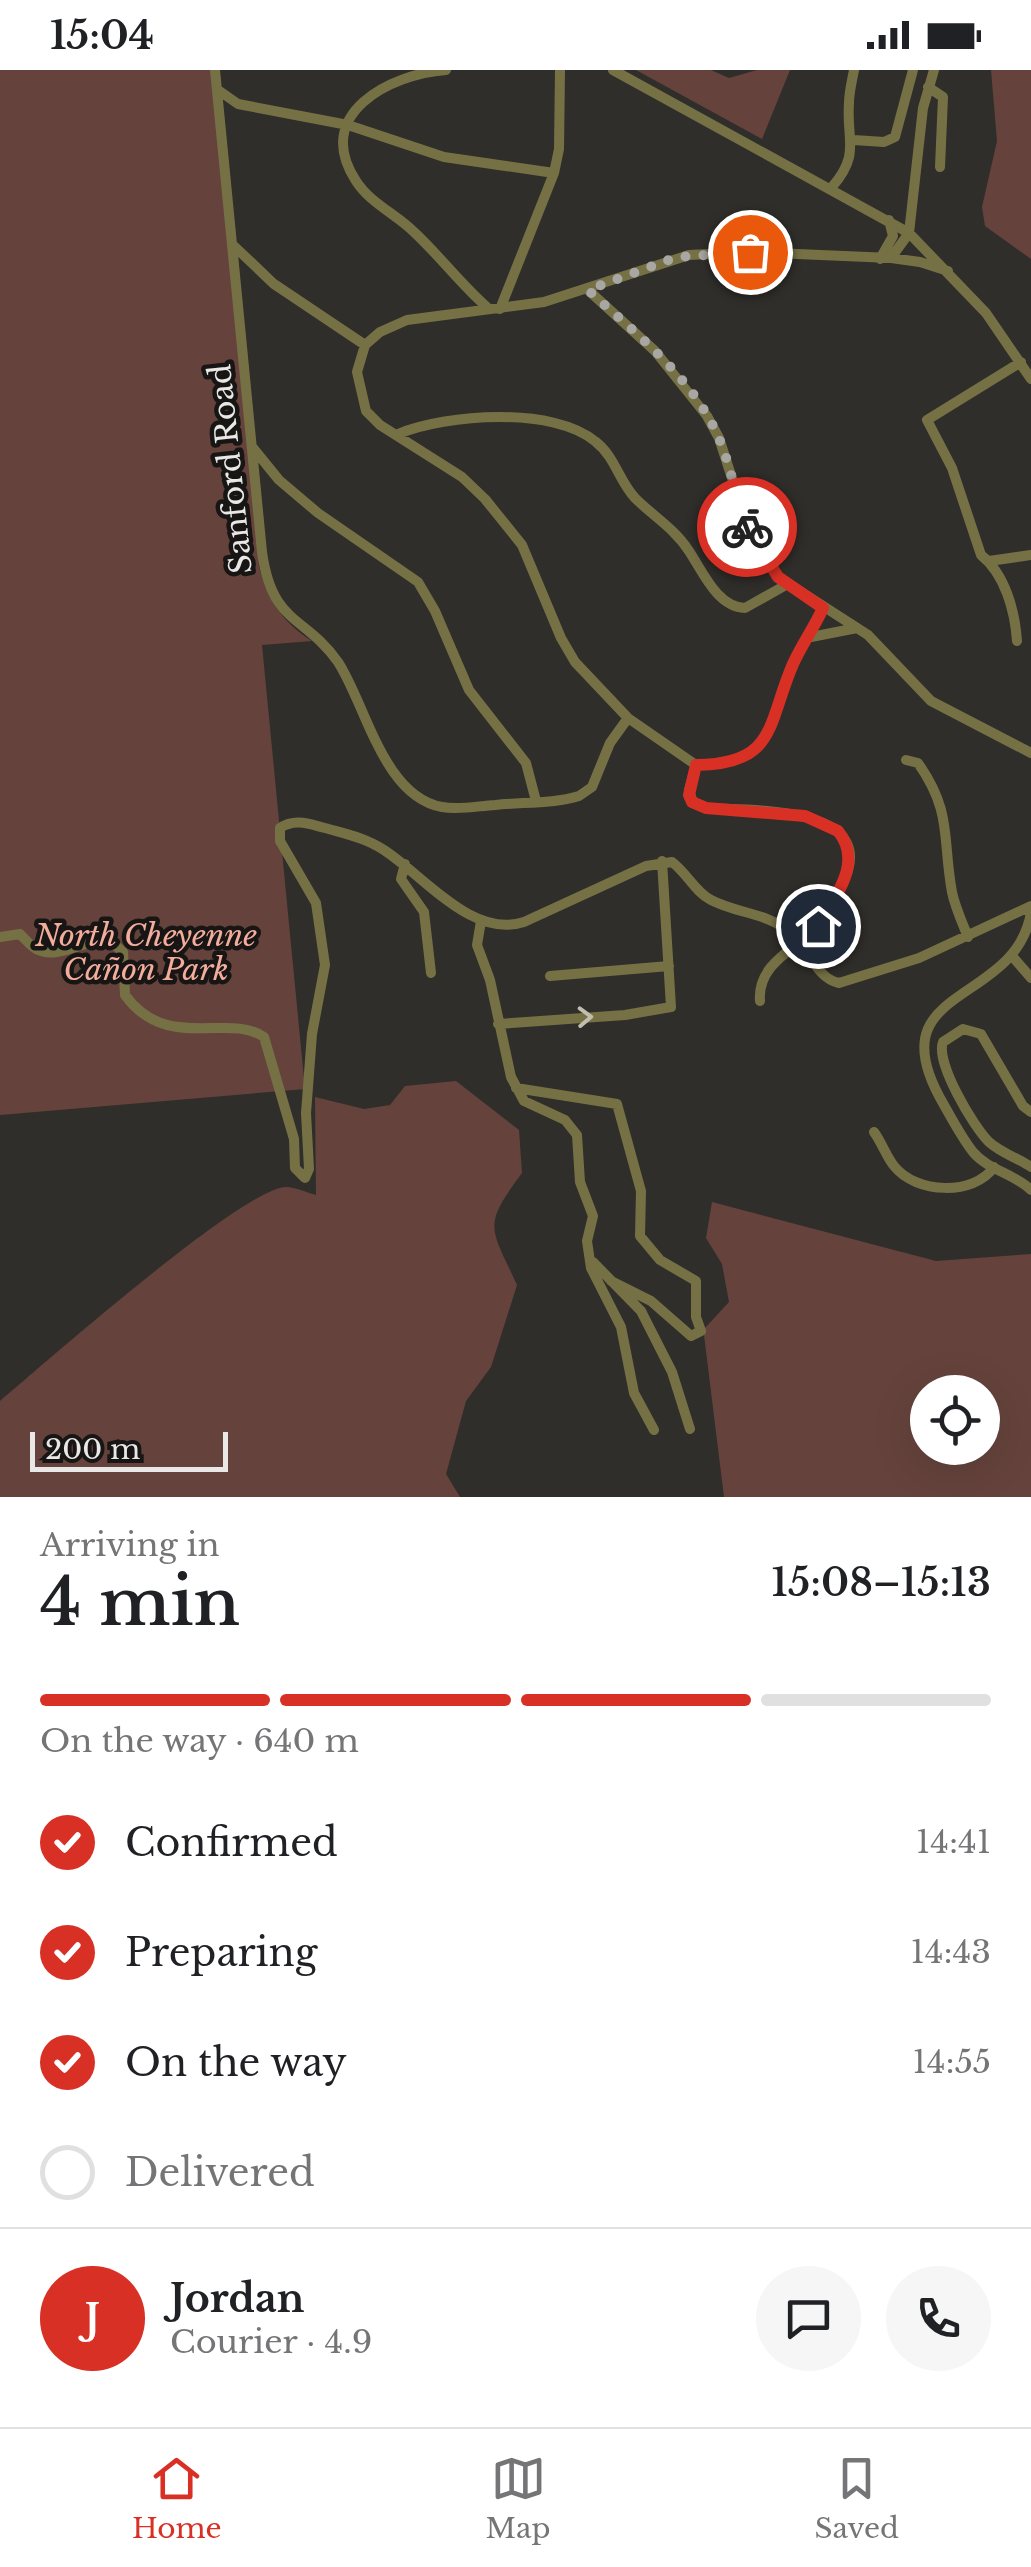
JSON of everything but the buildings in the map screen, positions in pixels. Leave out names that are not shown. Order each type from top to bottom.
[{"type":"street","name":"Sanford Road","points":[[216,70],[264,570],[271,590],[291,620],[336,659],[373,736],[408,788],[424,800],[450,808],[573,798],[586,792],[596,779],[610,743],[628,718]]},
{"type":"street","points":[[446,70],[405,76],[380,87],[362,103],[348,125],[347,157],[361,188],[412,230],[494,309]]},
{"type":"street","points":[[494,309],[554,174],[559,149],[560,70]]},
{"type":"street","points":[[613,70],[832,186],[910,233],[986,313],[1031,379]]},
{"type":"street","points":[[832,186],[849,161],[854,140],[849,103],[854,70]]},
{"type":"street","points":[[854,140],[884,142],[895,137],[913,70]]},
{"type":"street","points":[[885,259],[910,233],[928,87],[934,70]]},
{"type":"street","points":[[928,87],[942,97],[940,167]]},
{"type":"street","points":[[218,90],[238,104],[348,125],[444,157],[554,174]]},
{"type":"street","points":[[221,114],[238,104]]},
{"type":"street","points":[[885,259],[892,236],[888,219]]},
{"type":"street","points":[[234,246],[274,284],[365,345]]},
{"type":"street","points":[[823,608],[811,637],[793,664],[776,719],[761,746],[738,760],[696,765],[628,718],[567,650],[526,553],[497,513],[462,476],[372,418],[362,402],[357,372],[365,345],[389,327],[407,320],[494,309],[588,290],[664,260],[700,254],[885,259],[920,262],[949,271]]},
{"type":"street","points":[[588,290],[655,351],[707,416],[719,438],[751,537],[786,585],[857,628],[931,701],[1031,753]]},
{"type":"street","points":[[1017,642],[1012,604],[989,561],[978,549],[963,495],[927,420],[1021,362]]},
{"type":"street","points":[[398,434],[416,427],[505,418],[532,417],[565,424],[604,449],[628,491],[672,529],[726,602],[746,608],[786,585]]},
{"type":"street","points":[[253,447],[279,480],[418,582],[469,690],[526,763],[536,801]]},
{"type":"street","points":[[256,486],[279,480]]},
{"type":"street","points":[[989,561],[1031,555]]},
{"type":"street","points":[[811,637],[857,628]]},
{"type":"street","points":[[906,760],[918,763],[941,804],[950,846],[952,895],[968,937]]},
{"type":"street","points":[[696,765],[689,795],[698,805],[805,816],[830,825],[843,837],[850,862],[844,881],[818,926],[771,968],[761,986],[760,1001]]},
{"type":"street","points":[[0,937],[20,934],[36,950],[50,952],[103,940],[114,943],[122,952],[125,995],[142,1012],[180,1028],[258,1033],[270,1050],[271,1068],[294,1139],[297,1174],[305,1178],[309,1169],[306,1101],[312,1034],[324,972],[316,903],[280,841],[280,828],[296,822],[352,835],[405,864],[480,920],[503,927],[662,861],[678,866],[712,900],[766,917],[799,940],[827,979],[846,983],[1031,910]]},
{"type":"street","points":[[498,1024],[625,1015],[671,1007],[662,861]]},
{"type":"street","points":[[405,864],[401,879],[424,912],[431,973]]},
{"type":"street","points":[[1031,910],[1025,934],[1012,956],[943,1009],[927,1029],[922,1044],[930,1081],[972,1151],[1031,1190]]},
{"type":"street","points":[[480,920],[476,938],[515,1088],[524,1101],[565,1120],[576,1136],[580,1182],[594,1216],[588,1241],[589,1258],[621,1326],[634,1394],[654,1430]]},
{"type":"street","points":[[1012,956],[1029,972]]},
{"type":"street","points":[[550,976],[669,966]]},
{"type":"street","points":[[1031,1112],[1022,1106],[981,1034],[963,1029],[943,1042],[939,1054],[944,1068],[982,1133],[992,1144],[1031,1167]]},
{"type":"street","points":[[515,1088],[606,1100],[621,1109],[640,1192],[640,1236],[660,1260],[696,1281],[696,1316],[701,1331],[695,1336],[651,1302],[611,1281]]},
{"type":"street","points":[[874,1132],[895,1167],[925,1184],[972,1185],[994,1168]]},
{"type":"street","points":[[589,1258],[641,1310],[672,1372],[690,1428]]},
{"type":"green space","name":"North Cheyenne Cañon Park","points":[[0,70],[212,70],[259,567],[278,610],[312,641],[262,645],[305,1089],[0,1115]]},
{"type":"green space","points":[[636,70],[711,70],[729,78],[757,70],[790,70],[762,139]]},
{"type":"green space","points":[[991,70],[1031,70],[1031,259],[985,226],[982,207],[997,141]]},
{"type":"green space","points":[[456,1081],[519,1130],[522,1173],[501,1205],[494,1227],[517,1285],[491,1367],[466,1401],[446,1474],[460,1497],[0,1497],[0,1401],[143,1280],[229,1216],[263,1195],[286,1187],[316,1195],[315,1097],[364,1109],[390,1105],[405,1086]]},
{"type":"green space","points":[[712,1202],[936,1261],[1031,1254],[1031,1497],[724,1497],[704,1335],[705,1328],[729,1302],[722,1264],[706,1238]]},
{"type":"way so far","points":[[747,527],[719,438],[707,416],[655,351],[588,290],[677,257],[750,252]]},
{"type":"route","points":[[747,527],[778,577],[823,608],[811,637],[793,664],[776,719],[761,746],[754,753],[728,763],[696,765],[689,795],[692,802],[706,808],[805,816],[838,831],[850,862],[844,881],[818,926]]}]
